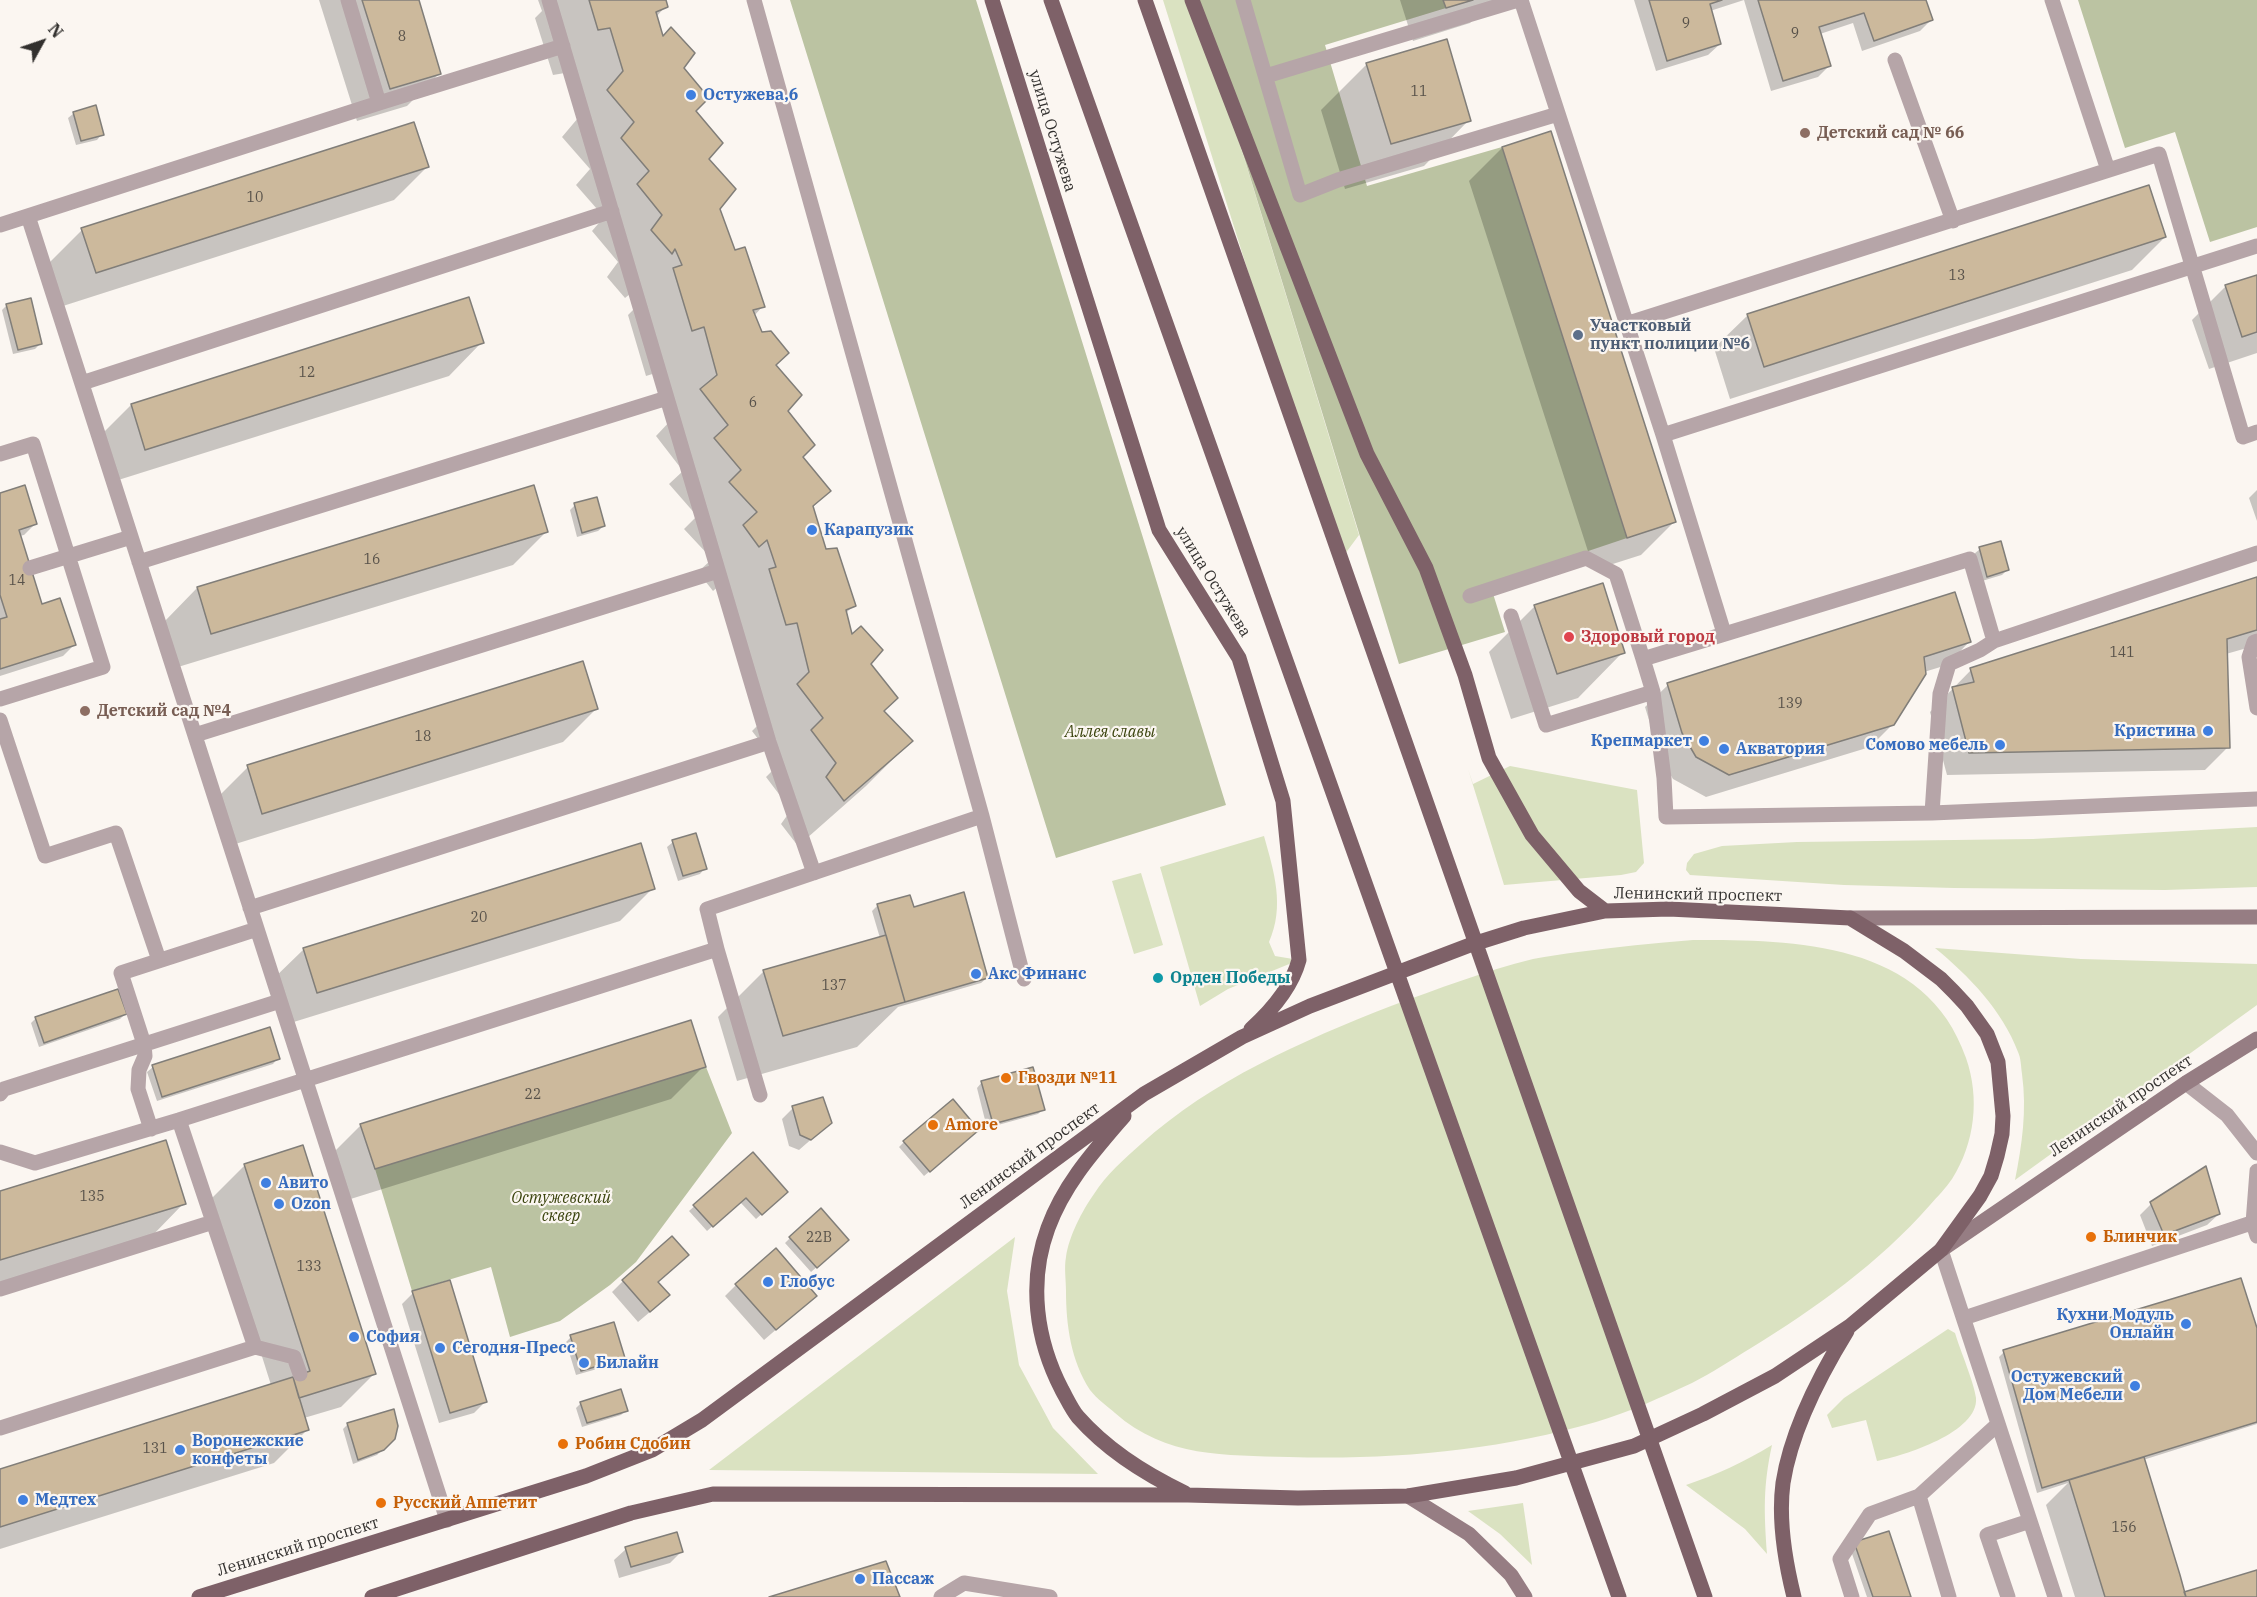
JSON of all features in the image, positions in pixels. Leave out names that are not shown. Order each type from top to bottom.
[{"type":"main road","name":"улица Остужева","points":[[992,0],[1159,530],[1239,658],[1283,801],[1299,960],[1296,972],[1277,1001],[1242,1036]]},
{"type":"main road","points":[[1051,0],[1618,1597]]},
{"type":"main road","points":[[1145,0],[1705,1597]]},
{"type":"main road","points":[[1192,0],[1367,454],[1426,568],[1465,675],[1490,758],[1532,835],[1579,891],[1605,910]]},
{"type":"main road","name":"Ленинский проспект","points":[[199,1597],[597,1472],[652,1450],[702,1420],[1144,1094],[1242,1036],[1370,982],[1470,945],[1524,928],[1605,910],[1669,909],[1850,918],[2257,917]]},
{"type":"main road","points":[[1850,918],[1904,951],[1948,985],[1978,1020],[1987,1034],[1998,1062],[2004,1116],[2002,1134],[1991,1176],[1980,1196],[1941,1250]]},
{"type":"main road","name":"Ленинский проспект","points":[[372,1597],[391,1594],[631,1513],[713,1494],[1188,1495],[1298,1498],[1408,1496],[1516,1478],[1634,1446],[1703,1414],[1775,1376],[1850,1326],[1941,1250],[2186,1083],[2257,1039]]},
{"type":"main road","points":[[1144,1094],[1083,1162],[1048,1227],[1040,1254],[1036,1282],[1038,1313],[1044,1348],[1053,1373],[1076,1416],[1138,1469],[1188,1495]]},
{"type":"main road","points":[[1794,1597],[1783,1536],[1781,1508],[1789,1458],[1821,1373],[1850,1326]]},
{"type":"main road","points":[[1408,1496],[1469,1534],[1510,1575],[1525,1597]]},
{"type":"lane","points":[[348,0],[379,103]]},
{"type":"lane","points":[[549,0],[769,742],[814,873]]},
{"type":"lane","points":[[754,0],[982,816],[1024,979]]},
{"type":"lane","points":[[1242,0],[1300,195],[1338,180],[1557,114]]},
{"type":"lane","points":[[1266,76],[1519,0],[1662,435],[1724,633]]},
{"type":"lane","points":[[2052,0],[2108,170]]},
{"type":"lane","points":[[0,225],[562,46]]},
{"type":"lane","points":[[1895,60],[1953,221]]},
{"type":"lane","points":[[1626,324],[2159,154],[2243,437],[2257,432]]},
{"type":"lane","points":[[81,383],[612,211]]},
{"type":"lane","points":[[28,216],[447,1520]]},
{"type":"lane","points":[[1662,435],[2257,246]]},
{"type":"lane","points":[[139,562],[667,398]]},
{"type":"lane","points":[[0,454],[33,444],[103,668],[0,699]]},
{"type":"lane","points":[[30,568],[131,537]]},
{"type":"lane","points":[[1932,813],[1940,694],[1949,664],[1994,641],[2257,553]]},
{"type":"lane","points":[[1470,596],[1586,558],[1616,574],[1653,692],[1664,778],[1666,817],[1932,813],[2257,799]]},
{"type":"lane","points":[[1643,659],[1970,559],[1994,641]]},
{"type":"lane","points":[[195,735],[718,571]]},
{"type":"lane","points":[[1511,616],[1546,725],[1653,692]]},
{"type":"lane","points":[[2257,641],[2254,642],[2249,657],[2257,708]]},
{"type":"lane","points":[[0,720],[45,856],[116,833],[159,960]]},
{"type":"lane","points":[[250,908],[769,742]]},
{"type":"lane","points":[[760,1095],[707,909],[982,816]]},
{"type":"lane","points":[[151,1129],[138,1089],[139,1070],[145,1056],[144,1044],[121,973],[257,929]]},
{"type":"lane","points":[[0,1152],[35,1163],[151,1129],[717,950]]},
{"type":"lane","points":[[0,1094],[4,1089],[280,1001]]},
{"type":"lane","points":[[2186,1083],[2227,1115],[2257,1153]]},
{"type":"lane","points":[[179,1120],[255,1347]]},
{"type":"lane","points":[[1964,1318],[2256,1227],[2257,1171]]},
{"type":"lane","points":[[0,1289],[213,1222]]},
{"type":"lane","points":[[1941,1250],[2055,1597]]},
{"type":"lane","points":[[0,1428],[255,1347],[294,1357],[300,1374]]},
{"type":"lane","points":[[1852,1597],[1840,1559],[1870,1514],[1919,1496],[1998,1424]]},
{"type":"lane","points":[[1919,1496],[1949,1597]]},
{"type":"lane","points":[[2008,1597],[1987,1535],[2030,1521]]},
{"type":"lane","points":[[941,1597],[964,1583],[1050,1597]]},
{"type":"green space","name":"Аллея славы","points":[[790,0],[976,0],[1226,805],[1056,858]]},
{"type":"green space","points":[[1163,0],[1196,0],[1359,535],[1339,562]]},
{"type":"green space","points":[[1196,0],[1443,0],[1446,8],[1325,45],[1367,186],[1502,147],[1627,538],[1490,584],[1505,632],[1399,664]]},
{"type":"green space","points":[[2078,0],[2257,0],[2257,227],[2210,242],[2175,132],[2125,148]]},
{"type":"green space","points":[[1510,766],[1637,790],[1644,863],[1636,872],[1621,875],[1504,885],[1468,769],[1473,784]]},
{"type":"green space","points":[[2257,827],[2257,887],[2165,890],[1844,885],[1690,875],[1686,870],[1687,863],[1694,854],[1722,846],[1797,842],[2033,839]]},
{"type":"green space","points":[[1264,836],[1274,876],[1277,902],[1274,929],[1269,942],[1275,956],[1299,960],[1228,989],[1200,1006],[1160,867]]},
{"type":"green space","points":[[1141,873],[1163,945],[1134,954],[1112,881]]},
{"type":"green space","points":[[1693,940],[1773,942],[1814,946],[1853,955],[1889,969],[1921,990],[1947,1019],[1966,1058],[1974,1104],[1970,1135],[1960,1165],[1944,1189],[1910,1226],[1846,1283],[1775,1333],[1707,1375],[1681,1388],[1596,1422],[1559,1432],[1482,1447],[1405,1455],[1327,1458],[1242,1456],[1197,1451],[1155,1439],[1134,1428],[1090,1390],[1078,1367],[1069,1330],[1065,1265],[1070,1241],[1085,1208],[1104,1180],[1128,1155],[1168,1121],[1228,1081],[1292,1048],[1391,1006],[1461,981],[1544,957]]},
{"type":"green space","points":[[1935,948],[2081,959],[2257,964],[2257,1005],[2015,1180],[2024,1114],[2019,1054],[1994,1008],[1972,982]]},
{"type":"green space","name":"Остужевский сквер","points":[[706,1067],[732,1133],[636,1262],[610,1285],[560,1321],[510,1337],[491,1267],[412,1291],[375,1169]]},
{"type":"green space","points":[[1015,1237],[1007,1291],[1019,1365],[1053,1428],[1098,1474],[709,1470]]},
{"type":"green space","points":[[1948,1329],[1955,1333],[1975,1391],[1974,1410],[1966,1421],[1953,1432],[1921,1448],[1877,1461],[1866,1420],[1832,1428],[1827,1415],[1844,1398]]},
{"type":"green space","points":[[1772,1445],[1765,1499],[1767,1554],[1745,1529],[1686,1485],[1730,1468]]},
{"type":"green space","points":[[1523,1503],[1532,1565],[1500,1534],[1468,1511]]},
{"type":"building","points":[[362,0],[419,0],[441,74],[390,89]]},
{"type":"building","points":[[589,0],[666,0],[668,7],[656,12],[663,36],[671,27],[695,53],[684,68],[709,98],[696,111],[723,143],[709,159],[736,189],[720,209],[735,250],[745,247],[765,307],[753,310],[762,332],[771,331],[789,353],[776,365],[802,395],[788,411],[815,445],[803,457],[831,491],[813,506],[826,549],[837,548],[856,606],[846,610],[852,634],[861,626],[883,650],[871,664],[898,698],[884,711],[913,741],[844,801],[826,777],[836,763],[811,730],[823,718],[797,684],[809,672],[797,623],[786,625],[769,569],[776,567],[767,540],[759,547],[743,525],[757,512],[729,482],[741,470],[714,438],[728,425],[700,389],[717,375],[704,327],[692,331],[673,268],[682,265],[675,249],[672,254],[651,230],[662,215],[637,184],[649,171],[621,138],[634,122],[607,90],[623,71],[610,28],[598,30]]},
{"type":"building","points":[[1443,0],[1473,0],[1446,8]]},
{"type":"building","points":[[1649,0],[1722,0],[1710,4],[1721,44],[1667,61]]},
{"type":"building","points":[[1758,0],[1926,0],[1933,20],[1874,41],[1864,13],[1819,27],[1831,66],[1783,81]]},
{"type":"building","points":[[1447,39],[1471,121],[1391,144],[1366,63]]},
{"type":"building","points":[[96,105],[104,135],[81,141],[73,112]]},
{"type":"building","points":[[414,122],[429,167],[96,273],[81,228]]},
{"type":"building","points":[[1551,131],[1676,522],[1627,538],[1502,147]]},
{"type":"building","points":[[2149,185],[2166,237],[1764,367],[1747,314]]},
{"type":"building","points":[[2257,275],[2257,332],[2242,337],[2225,285]]},
{"type":"building","points":[[469,297],[484,343],[145,450],[131,404]]},
{"type":"building","points":[[31,298],[42,344],[18,350],[6,304]]},
{"type":"building","points":[[25,485],[37,524],[19,530],[42,604],[60,598],[76,645],[0,669],[0,619],[7,617],[0,595],[0,493]]},
{"type":"building","points":[[534,485],[548,532],[211,634],[197,587]]},
{"type":"building","points":[[597,497],[605,526],[582,533],[574,503]]},
{"type":"building","points":[[2001,541],[2009,570],[1987,577],[1979,547]]},
{"type":"building","points":[[2257,577],[2257,630],[2227,639],[2230,748],[1969,753],[1952,687],[1974,682],[1970,668]]},
{"type":"building","points":[[1603,583],[1625,653],[1557,674],[1534,605]]},
{"type":"building","points":[[1955,592],[1971,642],[1924,657],[1926,674],[1894,725],[1729,775],[1696,757],[1682,733],[1667,683]]},
{"type":"building","points":[[583,661],[598,709],[262,814],[247,765]]},
{"type":"building","points":[[696,833],[707,869],[683,876],[672,840]]},
{"type":"building","points":[[641,843],[655,889],[317,993],[303,948]]},
{"type":"building","points":[[964,892],[988,978],[905,1002],[877,904],[910,895],[914,907]]},
{"type":"building","points":[[886,935],[905,1002],[783,1036],[763,970]]},
{"type":"building","points":[[118,989],[127,1014],[44,1043],[35,1017]]},
{"type":"building","points":[[691,1020],[706,1067],[375,1169],[360,1124]]},
{"type":"building","points":[[270,1027],[280,1059],[162,1097],[152,1065]]},
{"type":"building","points":[[1033,1067],[1045,1110],[993,1124],[981,1081]]},
{"type":"building","points":[[823,1097],[832,1123],[811,1140],[800,1135],[792,1106]]},
{"type":"building","points":[[953,1099],[979,1130],[930,1172],[903,1141]]},
{"type":"building","points":[[166,1140],[186,1204],[0,1260],[0,1191]]},
{"type":"building","points":[[303,1145],[376,1374],[299,1398],[293,1377],[310,1371],[244,1164]]},
{"type":"building","points":[[753,1152],[788,1192],[762,1215],[746,1198],[713,1227],[693,1205]]},
{"type":"building","points":[[2206,1166],[2220,1214],[2164,1235],[2150,1202]]},
{"type":"building","points":[[821,1208],[849,1240],[817,1268],[789,1237]]},
{"type":"building","points":[[672,1236],[689,1255],[658,1282],[670,1295],[650,1312],[622,1280]]},
{"type":"building","points":[[776,1248],[817,1296],[776,1330],[735,1284]]},
{"type":"building","name":"Остужевский Дом Мебели","points":[[2241,1278],[2257,1328],[2257,1422],[2042,1488],[2003,1350]]},
{"type":"building","points":[[450,1280],[487,1402],[450,1413],[412,1291]]},
{"type":"building","points":[[614,1322],[625,1358],[581,1371],[570,1335]]},
{"type":"building","points":[[293,1377],[309,1430],[0,1527],[0,1469]]},
{"type":"building","points":[[621,1389],[628,1411],[587,1423],[580,1402]]},
{"type":"building","points":[[394,1409],[398,1426],[395,1439],[384,1450],[358,1460],[347,1423]]},
{"type":"building","points":[[2144,1457],[2186,1597],[2105,1597],[2069,1480]]},
{"type":"building","points":[[1889,1531],[1911,1597],[1873,1597],[1854,1542]]},
{"type":"building","points":[[677,1532],[683,1552],[631,1567],[625,1547]]},
{"type":"building","name":"Пассаж","points":[[886,1561],[900,1597],[769,1597]]},
{"type":"building","points":[[2257,1570],[2257,1597],[2186,1597],[2184,1592]]},
{"type":"place","name":"Остужева,6","points":[[691,95]]},
{"type":"place","name":"Детский сад № 66","points":[[1805,133]]},
{"type":"place","name":"Участковый пункт полиции №6","points":[[1578,335]]},
{"type":"place","name":"Карапузик","points":[[812,530]]},
{"type":"place","name":"Здоровый город","points":[[1569,637]]},
{"type":"place","name":"Детский сад №4","points":[[85,711]]},
{"type":"place","name":"Кристина","points":[[2208,731]]},
{"type":"place","name":"Крепмаркет","points":[[1704,741]]},
{"type":"place","name":"Сомово мебель","points":[[2000,745]]},
{"type":"place","name":"Акватория","points":[[1724,749]]},
{"type":"place","name":"Акс Финанс","points":[[976,974]]},
{"type":"place","name":"Орден Победы","points":[[1158,978]]},
{"type":"place","name":"Гвозди №11","points":[[1006,1078]]},
{"type":"place","name":"Amore","points":[[933,1125]]},
{"type":"place","name":"Авито","points":[[266,1183]]},
{"type":"place","name":"Ozon","points":[[279,1204]]},
{"type":"place","name":"Блинчик","points":[[2091,1237]]},
{"type":"place","name":"Глобус","points":[[768,1282]]},
{"type":"place","name":"Кухни Модуль Онлайн","points":[[2186,1324]]},
{"type":"place","name":"София","points":[[354,1337]]},
{"type":"place","name":"Сегодня-Пресс","points":[[440,1348]]},
{"type":"place","name":"Билайн","points":[[584,1363]]},
{"type":"place","name":"Остужевский Дом Мебели","points":[[2135,1386]]},
{"type":"place","name":"Робин Сдобин","points":[[563,1444]]},
{"type":"place","name":"Воронежские конфеты","points":[[180,1450]]},
{"type":"place","name":"Медтех","points":[[23,1500]]},
{"type":"place","name":"Русский Аппетит","points":[[381,1503]]},
{"type":"place","name":"Пассаж","points":[[860,1579]]}]
